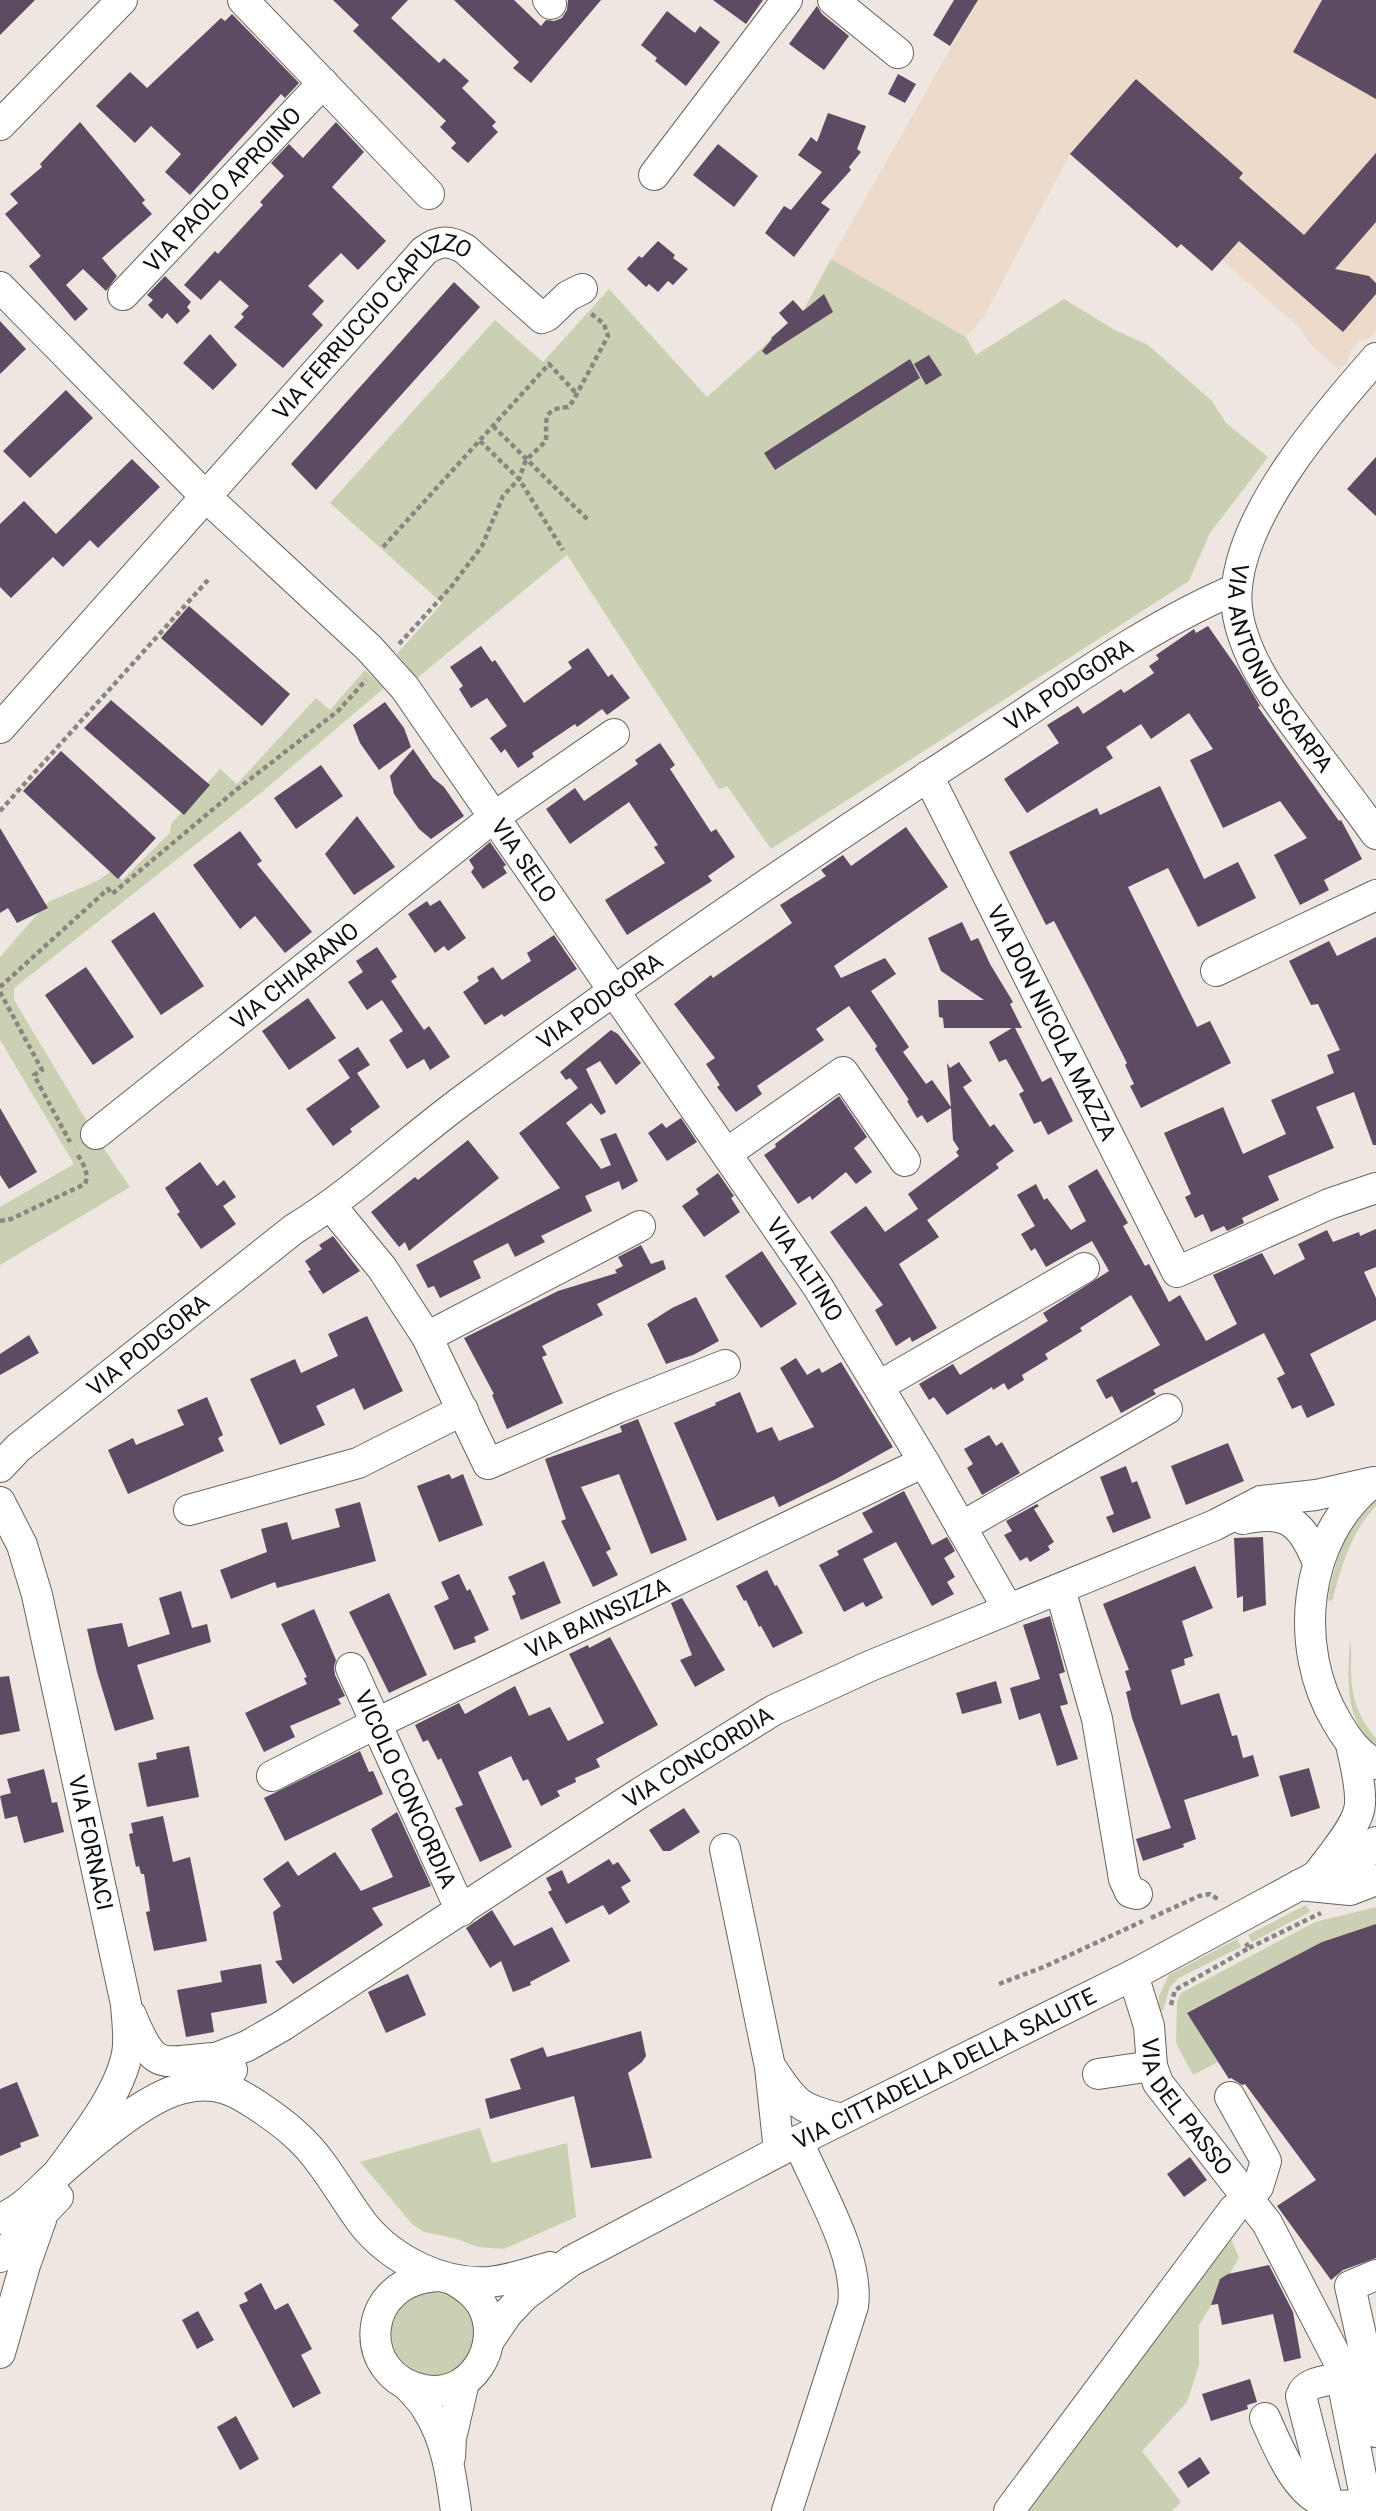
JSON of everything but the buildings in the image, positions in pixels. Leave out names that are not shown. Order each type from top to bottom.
[{"type":"street","points":[[0,125],[122,0]]},
{"type":"street","points":[[243,0],[429,194]]},
{"type":"street","points":[[654,175],[787,0]]},
{"type":"street","points":[[834,0],[898,53]]},
{"type":"street","name":"VIA PAOLO APROINO","points":[[123,295],[323,83]]},
{"type":"street","name":"VIA FERRUCCIO CAPUZZO","points":[[205,496],[415,261],[434,244],[445,241],[465,249],[542,318],[568,296],[586,300]]},
{"type":"street","points":[[0,286],[205,496],[395,675],[494,817]]},
{"type":"street","name":"VIA ANTONIO SCARPA","points":[[1376,358],[1338,400],[1290,465],[1248,542],[1236,589],[1243,635],[1257,667],[1284,711],[1376,833]]},
{"type":"street","points":[[0,728],[205,496]]},
{"type":"street","name":"VIA PODGORA","points":[[0,1467],[28,1439],[272,1245],[331,1206],[464,1099],[615,991],[928,776],[1180,616],[1236,589]]},
{"type":"street","name":"VIA SELO","points":[[614,734],[494,817],[615,991]]},
{"type":"street","name":"VIA DON NICOLA MAZZA","points":[[928,776],[1177,1272],[1318,1209],[1376,1188]]},
{"type":"street","name":"VIA CHIARANO","points":[[96,1134],[494,817]]},
{"type":"street","points":[[1216,971],[1376,895]]},
{"type":"street","name":"VIA ALTINO","points":[[615,991],[818,1287],[924,1462],[1008,1609]]},
{"type":"street","points":[[727,1153],[843,1072],[905,1161]]},
{"type":"street","points":[[331,1206],[382,1268],[427,1337],[488,1464],[725,1366]]},
{"type":"street","points":[[427,1337],[640,1226]]},
{"type":"street","points":[[879,1386],[1084,1268]]},
{"type":"street","points":[[961,1527],[1167,1409]]},
{"type":"street","points":[[188,1510],[358,1463],[463,1410]]},
{"type":"street","name":"VIA BAINSIZZA","points":[[272,1776],[377,1723],[924,1462]]},
{"type":"street","points":[[1374,1481],[1355,1496],[1343,1513],[1318,1563],[1310,1602],[1311,1647],[1329,1708],[1351,1744],[1376,1764]]},
{"type":"street","name":"VIA CONCORDIA","points":[[126,2004],[142,2041],[156,2057],[165,2062],[216,2058],[247,2046],[774,1710],[870,1666],[1215,1525],[1261,1501],[1340,1491],[1374,1481]]},
{"type":"street","name":"VIA FORNACI","points":[[0,1502],[22,1545],[37,1595],[126,2004],[127,2054],[119,2079],[58,2173]]},
{"type":"street","name":"VIA CONCORDIA","points":[[1215,1525],[1266,1516],[1286,1519],[1303,1532],[1318,1563]]},
{"type":"street","points":[[1060,1589],[1097,1719],[1124,1879],[1130,1892],[1137,1894]]},
{"type":"street","name":"VICOLO CONCORDIA","points":[[351,1668],[461,1910]]},
{"type":"street","name":"VIA CITTADELLA DELLA SALUTE","points":[[1309,1880],[1355,1820],[1360,1806],[1351,1744]]},
{"type":"street","name":"VIA CITTADELLA DELLA SALUTE","points":[[464,2382],[476,2371],[485,2356],[490,2339],[507,2314],[524,2297],[571,2261],[842,2119],[1133,1975],[1309,1880],[1363,1856],[1376,1842]]},
{"type":"street","points":[[725,1849],[760,2050],[789,2146],[834,2217],[855,2288],[853,2306],[787,2511]]},
{"type":"street","points":[[1309,1880],[1350,1890],[1376,1880]]},
{"type":"street","name":"VIA DEL PASSO","points":[[1133,1975],[1149,2026],[1155,2075],[1267,2223],[1338,2360],[1366,2508]]},
{"type":"street","points":[[760,2050],[791,2097],[807,2110],[842,2119]]},
{"type":"street","points":[[216,2058],[226,2063],[281,2121]]},
{"type":"street","points":[[1102,2082],[1155,2075]]},
{"type":"street","name":"VIA CITTADELLA DELLA SALUTE","points":[[0,2219],[30,2199],[58,2173],[148,2103],[166,2093],[183,2088],[215,2086],[228,2089],[237,2092],[294,2132],[321,2162],[365,2226],[409,2262],[470,2290],[481,2304],[488,2320],[490,2339]]},
{"type":"street","points":[[1009,2511],[1244,2199],[1258,2187],[1266,2161],[1230,2097]]},
{"type":"street","name":"VIA CITTADELLA DELLA SALUTE","points":[[0,2257],[46,2208],[121,2141],[150,2121],[175,2110],[199,2104],[220,2104],[281,2121]]},
{"type":"street","points":[[0,2353],[25,2265],[46,2208]]},
{"type":"street","name":"VIA CITTADELLA DELLA SALUTE","points":[[365,2226],[382,2278],[384,2302]]},
{"type":"street","name":"VIA CITTADELLA DELLA SALUTE","points":[[450,2468],[441,2437],[428,2409],[407,2385],[392,2374],[380,2358],[375,2339],[376,2320],[384,2302],[394,2290],[408,2281],[423,2277],[487,2282],[571,2261]]},
{"type":"street","points":[[1376,2275],[1350,2286],[1364,2349],[1367,2403],[1376,2432]]},
{"type":"street","points":[[1328,2503],[1301,2396],[1303,2389],[1309,2385],[1341,2378]]},
{"type":"street","points":[[407,2385],[426,2390],[446,2389],[464,2382]]},
{"type":"street","points":[[456,2511],[450,2468],[451,2438],[464,2382]]},
{"type":"street","points":[[1265,2418],[1286,2462],[1317,2501],[1332,2506],[1366,2508]]},
{"type":"path","points":[[391,653],[451,587],[482,546],[503,496],[519,479],[526,460],[546,441],[548,414],[556,408],[568,407],[608,336],[604,324],[586,300]]},
{"type":"path","points":[[383,547],[549,364],[576,393]]},
{"type":"path","points":[[494,426],[588,520]]},
{"type":"path","points":[[480,442],[519,479],[563,550]]},
{"type":"path","points":[[0,811],[208,580]]},
{"type":"path","points":[[0,987],[107,889],[112,894],[236,790],[338,710],[373,671]]},
{"type":"path","points":[[0,992],[42,1070],[34,1075],[88,1178],[85,1184],[11,1219],[0,1221]]},
{"type":"path","points":[[1250,1948],[1323,1912]]},
{"type":"shaded area","points":[[978,0],[1322,0],[1293,52],[1376,99],[1376,330],[1368,339],[1359,340],[1350,352],[1347,363],[1339,370],[1309,343],[1300,328],[1222,260],[1212,271],[1070,154],[982,320],[966,337],[831,259]]},
{"type":"green space","points":[[831,259],[966,337],[976,355],[1064,299],[1115,330],[1148,345],[1212,401],[1226,423],[1268,457],[1210,533],[1189,581],[771,849],[727,786],[719,789],[567,555],[417,678],[397,654],[442,603],[330,503],[495,320],[543,362],[609,289],[707,397],[803,311]]},
{"type":"green space","points":[[365,670],[384,688],[262,792],[14,988],[14,1000],[100,1143],[130,1187],[0,1265],[0,1207],[74,1164],[0,1040],[0,957],[48,902],[97,881],[112,871],[122,880],[170,833],[171,824],[220,769],[237,784],[316,698],[330,710]]},
{"type":"green space","points":[[1376,1498],[1376,1506],[1353,1538],[1332,1601],[1328,1600],[1346,1537],[1358,1516]]},
{"type":"green space","points":[[1350,1640],[1354,1696],[1364,1722],[1376,1738],[1376,1746],[1365,1735],[1353,1711],[1349,1683]]},
{"type":"green space","points":[[1306,1905],[1310,1912],[1252,1942],[1248,1935]]},
{"type":"green space","points":[[1376,1907],[1376,1924],[1322,1942],[1188,2013],[1218,2062],[1193,2075],[1176,2043],[1177,2001],[1181,1993],[1315,1922]]},
{"type":"green space","points":[[1237,1939],[1241,1947],[1179,1978],[1170,1987],[1163,2011],[1159,2012],[1159,1996],[1169,1975]]},
{"type":"green space","points":[[480,2128],[492,2163],[567,2143],[576,2217],[504,2249],[478,2247],[424,2232],[413,2225],[360,2162]]},
{"type":"green space","points":[[1229,2234],[1239,2258],[1199,2325],[1199,2365],[1187,2402],[1142,2451],[1181,2502],[1172,2511],[1026,2511]]},
{"type":"green space","points":[[433,2291],[449,2294],[463,2303],[472,2317],[475,2333],[472,2349],[463,2363],[449,2372],[433,2375],[417,2372],[403,2363],[394,2349],[391,2333],[394,2317],[403,2303],[417,2294]]}]
